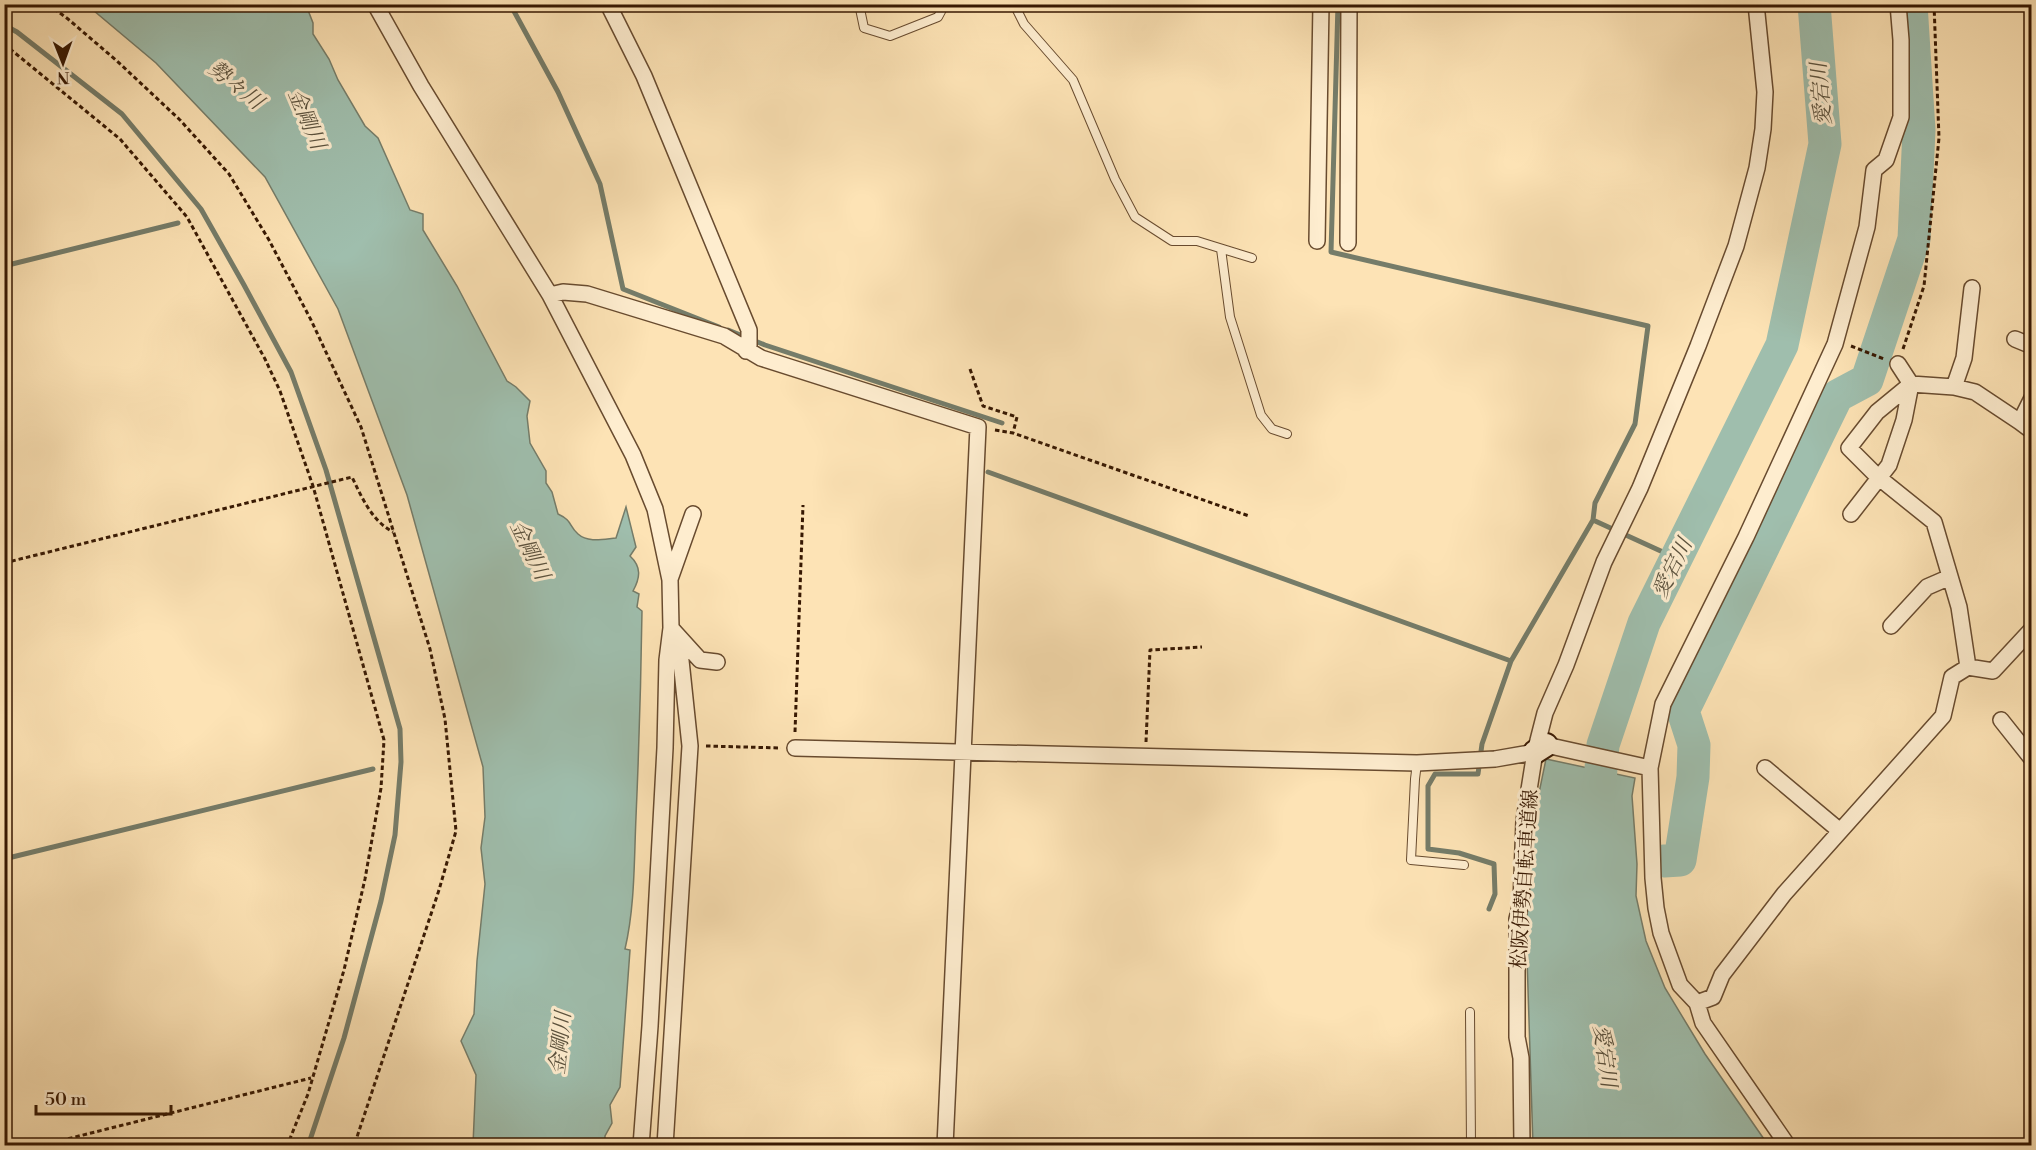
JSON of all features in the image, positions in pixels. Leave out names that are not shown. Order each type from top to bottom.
[{"type":"street","points":[[375,4],[421,86],[550,295],[633,455],[655,509],[670,580],[671,628],[667,660],[663,783],[641,1146]]},
{"type":"street","points":[[608,4],[644,76],[749,330],[748,349]]},
{"type":"street","points":[[1317,241],[1321,4]]},
{"type":"street","points":[[1348,243],[1349,4]]},
{"type":"street","name":"松阪伊勢自転車道線","points":[[1522,1146],[1521,1058],[1517,1037],[1517,919],[1521,903],[1524,821],[1541,749],[1545,713],[1613,543],[1640,488],[1665,428],[1736,246],[1757,168],[1765,92],[1756,4]]},
{"type":"street","points":[[1788,1146],[1703,1023],[1697,1003],[1680,985],[1661,933],[1653,878],[1650,768],[1663,704],[1746,537],[1835,344],[1867,227],[1874,170],[1886,160],[1901,117],[1901,40],[1898,4]]},
{"type":"street","points":[[1954,387],[1964,358],[1972,288]]},
{"type":"street","points":[[550,295],[563,292],[587,294],[724,336],[761,358],[978,427],[945,1146]]},
{"type":"street","points":[[2015,339],[2031,346]]},
{"type":"street","points":[[1851,514],[1889,465],[1904,420],[1911,384],[1898,364]]},
{"type":"street","points":[[1968,667],[1959,607],[1934,522],[1878,477],[1849,448],[1877,411],[1911,384],[1954,387],[1975,392],[2026,426],[2031,398]]},
{"type":"street","points":[[670,580],[693,514]]},
{"type":"street","points":[[1891,626],[1927,587],[1950,577]]},
{"type":"street","points":[[671,628],[700,660],[717,662]]},
{"type":"street","points":[[665,1146],[690,746],[680,651],[671,628]]},
{"type":"street","points":[[1697,1003],[1713,997],[1722,975],[1784,894],[1943,716],[1952,677],[1968,667],[1993,671],[2031,629]]},
{"type":"street","points":[[2001,720],[2031,759]]},
{"type":"street","points":[[795,748],[1417,762],[1495,759],[1541,749],[1650,768]]},
{"type":"street","points":[[1766,768],[1840,831]]},
{"type":"lane","points":[[859,4],[864,28],[890,36],[938,17],[945,4]]},
{"type":"lane","points":[[1014,4],[1024,24],[1073,80],[1115,179],[1135,217],[1172,241],[1197,241],[1252,258]]},
{"type":"lane","points":[[1221,249],[1230,317],[1262,415],[1272,429],[1287,434]]},
{"type":"lane","points":[[1417,762],[1414,778],[1411,860],[1464,865]]},
{"type":"lane","points":[[1470,1012],[1471,1146]]},
{"type":"path","points":[[48,4],[117,61],[180,120],[229,174],[269,240],[311,320],[361,428],[430,650],[445,719],[456,831],[439,890],[354,1146]]},
{"type":"path","points":[[1843,342],[1898,364],[1924,286],[1939,138],[1934,4]]},
{"type":"path","points":[[4,44],[120,139],[187,217],[266,359],[314,486],[384,740],[381,788],[365,879],[344,970],[308,1094],[288,1146]]},
{"type":"path","points":[[970,369],[983,406],[1017,417],[1013,433]]},
{"type":"path","points":[[978,427],[1013,433],[1249,516]]},
{"type":"path","points":[[4,562],[352,477],[363,501],[381,526],[393,532]]},
{"type":"path","points":[[690,746],[795,748],[803,506]]},
{"type":"path","points":[[1140,757],[1146,747],[1150,650],[1202,647]]},
{"type":"path","points":[[39,1146],[311,1078]]},
{"type":"water","points":[[87,5],[306,5],[313,23],[313,34],[365,126],[378,138],[410,210],[423,214],[423,230],[457,286],[507,381],[530,401],[527,416],[530,443],[546,471],[546,483],[552,492],[558,514],[586,539],[616,538],[626,507],[636,547],[630,556],[637,564],[639,573],[633,591],[639,594],[637,607],[642,611],[639,740],[634,883],[625,949],[630,950],[620,1087],[610,1105],[612,1123],[605,1136],[605,1145],[473,1145],[476,1075],[461,1041],[474,1014],[485,884],[481,848],[485,817],[483,767],[407,495],[338,309],[265,177],[156,63]]},
{"type":"water","points":[[1546,759],[1635,778],[1632,796],[1637,864],[1636,896],[1646,941],[1665,988],[1705,1054],[1766,1142],[1762,1146],[1533,1146],[1526,926],[1533,822]]},
{"type":"waterway","points":[[510,4],[558,92],[600,184],[623,289],[719,327]]},
{"type":"waterway","points":[[1338,4],[1331,252],[1648,326],[1635,424],[1595,503],[1593,520],[1676,558]]},
{"type":"waterway","name":"愛宕川","points":[[1597,816],[1603,745],[1644,623],[1782,345],[1825,144],[1814,4]]},
{"type":"waterway","points":[[1664,861],[1680,860],[1693,777],[1694,745],[1683,711],[1837,396],[1867,380],[1914,239],[1919,130],[1911,4]]},
{"type":"waterway","points":[[4,25],[17,32],[122,114],[201,209],[244,285],[291,372],[326,470],[400,729],[401,762],[395,835],[381,901],[344,1038],[308,1146]]},
{"type":"waterway","points":[[4,266],[178,223]]},
{"type":"waterway","points":[[728,330],[765,345],[1002,423]]},
{"type":"waterway","points":[[988,472],[1511,661],[1482,744],[1478,774],[1435,774],[1428,786],[1428,849],[1459,853],[1494,864],[1495,894],[1489,909]]},
{"type":"waterway","points":[[1511,661],[1593,520]]},
{"type":"waterway","points":[[4,859],[373,769]]},
{"type":"water label","name":"勢々川","points":[[236,85]]},
{"type":"water label","name":"金剛川","points":[[307,119]]},
{"type":"water label","name":"金剛川","points":[[530,550]]},
{"type":"water label","name":"金剛川","points":[[560,1043]]}]
